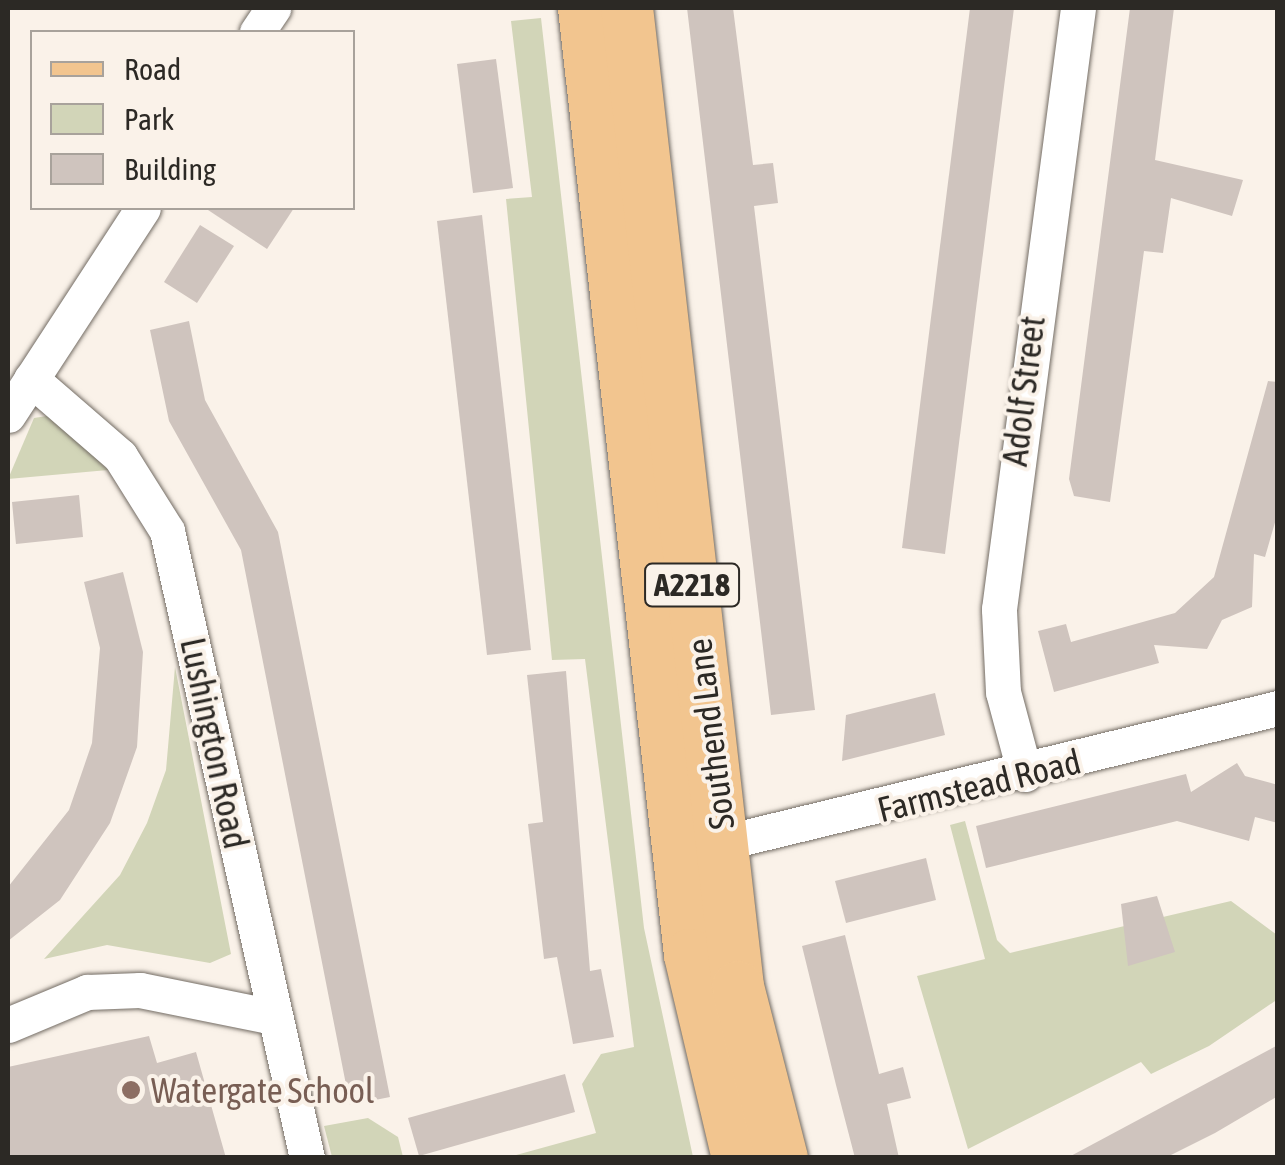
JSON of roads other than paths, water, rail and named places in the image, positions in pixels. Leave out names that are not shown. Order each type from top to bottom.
[{"type":"main road","name":"Southend Lane","points":[[584,8],[640,322],[700,848],[698,1004],[738,1158]]},
{"type":"main road","name":"Southend Lane","points":[[626,8],[640,322]]},
{"type":"main road","name":"Southend Lane","points":[[700,848],[782,1158]]},
{"type":"street","points":[[257,30],[273,8]]},
{"type":"street","name":"Adolf Street","points":[[1025,774],[1003,692],[999,609],[1078,8]]},
{"type":"street","points":[[8,414],[142,210]]},
{"type":"street","name":"Lushington Road","points":[[31,379],[120,456],[167,531],[306,1158]]},
{"type":"street","name":"Farmstead Road","points":[[700,848],[1025,774],[1278,708]]},
{"type":"street","points":[[8,1026],[87,992],[140,990],[274,1017]]},
{"type":"place","name":"Watergate School","points":[[131,1090]]}]
